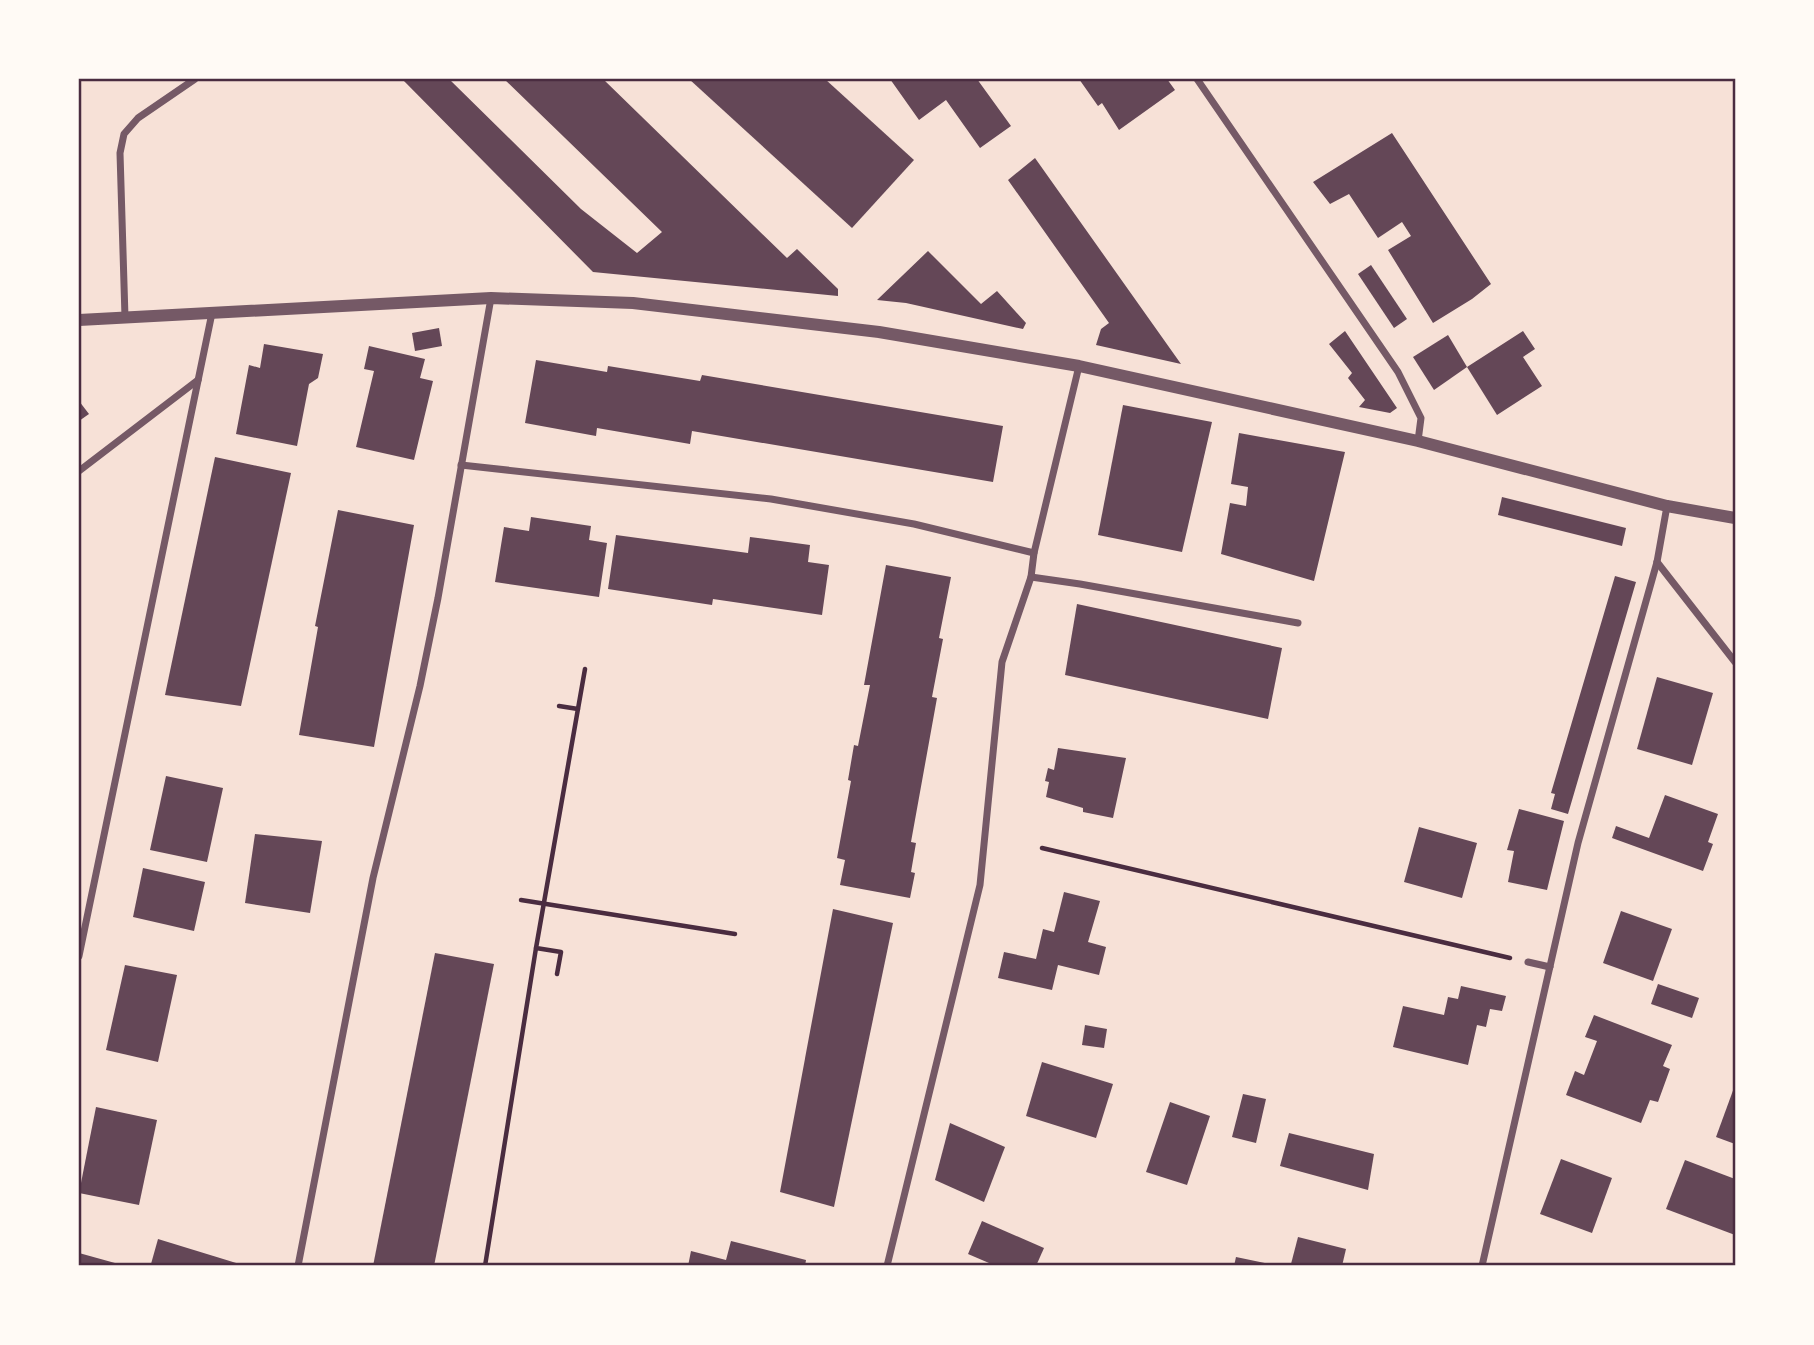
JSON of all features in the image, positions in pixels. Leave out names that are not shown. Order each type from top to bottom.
[{"type":"street","points":[[125,317],[120,153],[124,134],[138,118],[195,79]]},
{"type":"street","points":[[1197,79],[1398,372],[1421,418],[1418,441]]},
{"type":"street","points":[[79,320],[491,298],[566,299],[661,306],[880,332],[1079,366],[1418,441],[1667,506],[1735,518]]},
{"type":"street","points":[[298,1266],[373,878],[420,686],[438,598],[491,298]]},
{"type":"street","points":[[79,956],[212,313]]},
{"type":"street","points":[[887,1266],[980,885],[1002,662],[1031,577],[1034,553],[1079,366]]},
{"type":"street","points":[[79,471],[198,379]]},
{"type":"street","points":[[461,466],[771,499],[914,524],[1034,553]]},
{"type":"street","points":[[1482,1266],[1578,843],[1657,562],[1667,506]]},
{"type":"street","points":[[1657,562],[1735,662]]},
{"type":"street","points":[[1031,577],[1297,623]]},
{"type":"street","points":[[1528,962],[1550,967]]},
{"type":"path","points":[[485,1266],[543,903],[585,668]]},
{"type":"path","points":[[559,706],[578,709]]},
{"type":"path","points":[[1041,848],[1528,962]]},
{"type":"path","points":[[521,900],[735,934]]},
{"type":"path","points":[[536,948],[561,952],[557,974]]},
{"type":"building","points":[[402,79],[449,79],[581,209],[637,253],[662,232],[504,79],[603,79],[787,258],[797,249],[838,289],[838,296],[593,272]]},
{"type":"building","points":[[689,79],[825,79],[914,160],[852,228]]},
{"type":"building","points":[[890,79],[977,79],[1011,126],[980,148],[946,100],[919,120]]},
{"type":"building","points":[[1079,79],[1167,79],[1175,90],[1119,130],[1102,103],[1098,106]]},
{"type":"building","points":[[1392,133],[1491,284],[1433,323],[1388,250],[1411,236],[1402,222],[1378,238],[1349,194],[1330,204],[1313,182]]},
{"type":"building","points":[[1035,158],[1181,364],[1096,345],[1101,329],[1109,323],[1008,180]]},
{"type":"building","points":[[928,251],[981,304],[997,291],[1026,323],[1023,329],[906,303],[877,300]]},
{"type":"building","points":[[1371,265],[1407,319],[1394,328],[1358,274]]},
{"type":"building","points":[[439,328],[442,346],[415,351],[412,333]]},
{"type":"building","points":[[1345,331],[1397,408],[1390,413],[1359,407],[1365,400],[1348,378],[1352,373],[1329,344]]},
{"type":"building","points":[[1523,331],[1535,349],[1523,357],[1542,386],[1497,415],[1467,367]]},
{"type":"building","points":[[1448,335],[1467,367],[1434,390],[1413,357]]},
{"type":"building","points":[[264,344],[323,354],[318,378],[309,384],[297,446],[236,434],[249,365],[260,368]]},
{"type":"building","points":[[369,346],[425,359],[420,378],[433,381],[414,460],[356,447],[374,371],[364,369]]},
{"type":"building","points":[[536,360],[607,372],[608,366],[700,381],[702,375],[1003,426],[993,482],[692,431],[690,444],[597,428],[596,436],[525,423]]},
{"type":"building","points":[[79,401],[89,414],[79,421]]},
{"type":"building","points":[[1123,405],[1212,422],[1182,552],[1098,535]]},
{"type":"building","points":[[1239,433],[1345,452],[1314,581],[1221,554],[1230,503],[1246,506],[1248,487],[1231,484]]},
{"type":"building","points":[[215,457],[291,473],[241,706],[165,695]]},
{"type":"building","points":[[1502,497],[1626,528],[1622,546],[1498,515]]},
{"type":"building","points":[[338,510],[414,525],[374,747],[299,735],[318,627],[315,626]]},
{"type":"building","points":[[531,517],[591,526],[589,540],[607,543],[599,597],[495,582],[504,527],[529,531]]},
{"type":"building","points":[[616,535],[748,553],[750,537],[810,545],[808,562],[829,565],[822,615],[713,599],[712,605],[608,589]]},
{"type":"building","points":[[886,565],[951,577],[939,638],[943,639],[932,697],[937,698],[911,842],[916,843],[911,872],[915,873],[910,898],[840,885],[845,860],[837,858],[851,781],[848,780],[854,745],[858,746],[870,685],[864,685]]},
{"type":"building","points":[[1615,576],[1636,582],[1568,814],[1551,809],[1555,794],[1551,793]]},
{"type":"building","points":[[1077,604],[1282,648],[1268,719],[1065,675]]},
{"type":"building","points":[[1657,677],[1713,693],[1692,765],[1637,749]]},
{"type":"building","points":[[1058,748],[1126,758],[1113,818],[1083,812],[1083,808],[1046,797],[1048,768],[1054,770]]},
{"type":"building","points":[[166,776],[223,788],[207,862],[150,850]]},
{"type":"building","points":[[1665,795],[1718,814],[1708,842],[1713,844],[1703,871],[1612,838],[1616,826],[1649,838]]},
{"type":"building","points":[[1519,809],[1564,821],[1547,890],[1508,882],[1514,851],[1507,850]]},
{"type":"building","points":[[1419,827],[1477,843],[1462,898],[1404,882]]},
{"type":"building","points":[[255,834],[322,841],[310,913],[245,903]]},
{"type":"building","points":[[143,868],[205,882],[194,931],[133,917]]},
{"type":"building","points":[[1064,892],[1100,901],[1088,942],[1106,947],[1099,975],[1058,965],[1052,990],[998,978],[1004,952],[1036,959],[1043,929],[1054,932]]},
{"type":"building","points":[[833,909],[893,923],[834,1207],[780,1192]]},
{"type":"building","points":[[1621,911],[1672,929],[1653,981],[1603,963]]},
{"type":"building","points":[[435,953],[494,964],[434,1266],[373,1266]]},
{"type":"building","points":[[125,965],[177,975],[158,1062],[106,1050]]},
{"type":"building","points":[[1658,984],[1699,998],[1692,1018],[1651,1004]]},
{"type":"building","points":[[1461,986],[1506,996],[1502,1011],[1490,1009],[1486,1027],[1477,1025],[1468,1065],[1393,1047],[1403,1006],[1444,1015],[1448,997],[1458,999]]},
{"type":"building","points":[[1594,1015],[1672,1045],[1663,1066],[1670,1069],[1658,1102],[1650,1100],[1641,1123],[1566,1095],[1575,1071],[1584,1075],[1597,1041],[1585,1037]]},
{"type":"building","points":[[1085,1025],[1107,1029],[1104,1048],[1082,1045]]},
{"type":"building","points":[[1042,1062],[1113,1084],[1096,1138],[1026,1116]]},
{"type":"building","points":[[1735,1085],[1735,1144],[1716,1137]]},
{"type":"building","points":[[1243,1094],[1266,1099],[1256,1143],[1232,1137]]},
{"type":"building","points":[[1170,1102],[1210,1116],[1187,1185],[1146,1172]]},
{"type":"building","points":[[96,1107],[157,1120],[139,1205],[79,1193]]},
{"type":"building","points":[[950,1123],[1005,1147],[984,1202],[935,1180]]},
{"type":"building","points":[[1289,1133],[1374,1154],[1368,1190],[1280,1166]]},
{"type":"building","points":[[1561,1159],[1612,1178],[1592,1233],[1540,1214]]},
{"type":"building","points":[[1685,1160],[1735,1179],[1735,1235],[1666,1209]]},
{"type":"building","points":[[982,1221],[1044,1248],[1036,1266],[996,1266],[968,1254]]},
{"type":"building","points":[[1298,1237],[1346,1249],[1342,1266],[1291,1264]]},
{"type":"building","points":[[158,1239],[246,1266],[157,1266],[151,1264]]},
{"type":"building","points":[[731,1241],[806,1260],[805,1266],[688,1266],[691,1251],[726,1260]]},
{"type":"building","points":[[79,1253],[115,1263],[114,1266],[79,1266]]},
{"type":"building","points":[[1236,1257],[1275,1265],[1234,1266]]}]
